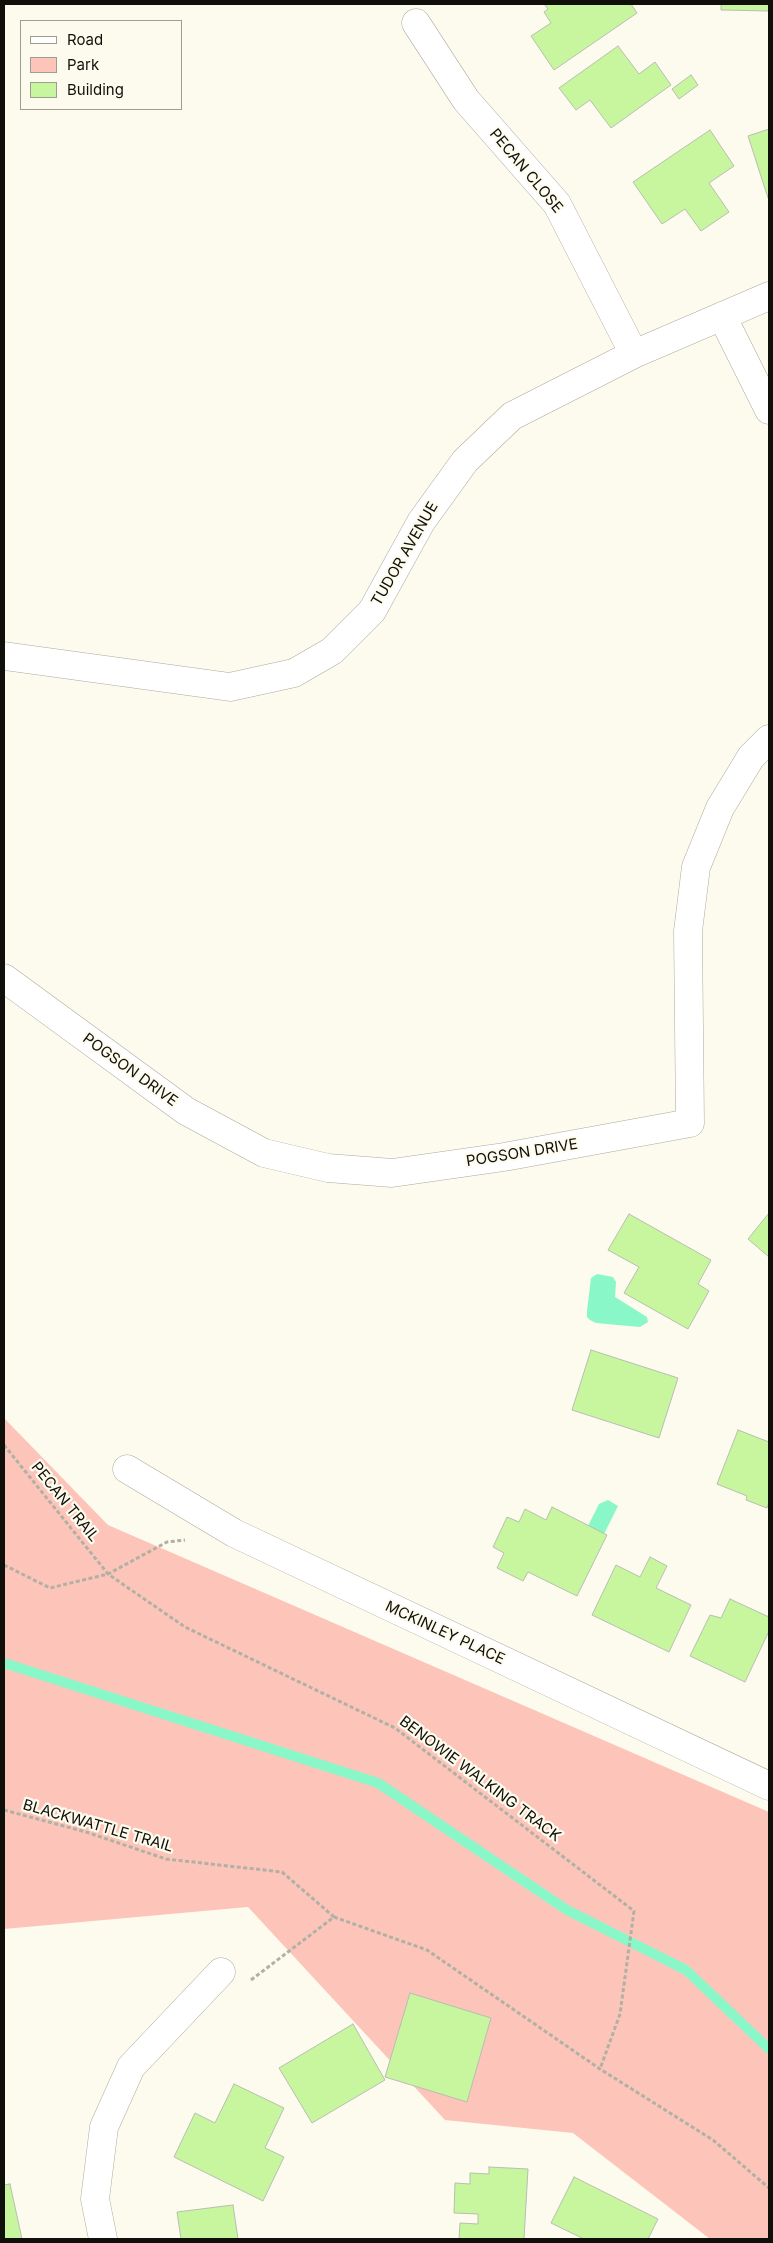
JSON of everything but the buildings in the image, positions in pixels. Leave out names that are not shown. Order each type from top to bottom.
[{"type":"street","name":"PECAN CLOSE","points":[[416,23],[466,100],[557,204],[634,354]]},
{"type":"street","name":"TUDOR AVENUE","points":[[4,656],[230,687],[294,673],[332,651],[372,611],[421,522],[465,461],[512,416],[634,354],[769,296]]},
{"type":"street","points":[[722,316],[769,410]]},
{"type":"street","name":"POGSON DRIVE","points":[[4,978],[186,1110],[264,1154],[328,1168],[392,1173],[504,1156],[690,1123],[688,931],[696,867],[720,808],[751,757],[769,739]]},
{"type":"street","name":"MCKINLEY PLACE","points":[[128,1469],[234,1533],[769,1786]]},
{"type":"street","points":[[103,2239],[95,2199],[104,2127],[131,2067],[221,1972]]},
{"type":"path","name":"PECAN TRAIL","points":[[4,1444],[108,1574]]},
{"type":"path","points":[[4,1565],[50,1588],[108,1574],[167,1542],[186,1540]]},
{"type":"path","name":"BENOWIE WALKING TRACK","points":[[108,1574],[185,1627],[395,1728],[634,1911],[620,2014],[600,2069]]},
{"type":"path","name":"BLACKWATTLE TRAIL","points":[[4,1810],[86,1832],[166,1859],[282,1872],[334,1916]]},
{"type":"path","points":[[221,1972],[250,1980],[334,1916],[427,1950],[600,2069],[713,2140],[769,2188]]},
{"type":"green space","points":[[4,1418],[108,1525],[769,1812],[769,2239],[710,2239],[573,2133],[445,2120],[248,1907],[4,1929]]},
{"type":"shaded area","points":[[597,1274],[613,1277],[616,1282],[615,1297],[647,1317],[648,1322],[640,1327],[596,1323],[590,1320],[587,1317],[587,1311],[591,1278]]},
{"type":"shaded area","points":[[608,1500],[618,1506],[601,1540],[585,1532],[599,1504]]},
{"type":"waterway","points":[[4,1663],[378,1783],[567,1910],[686,1970],[769,2049]]}]
